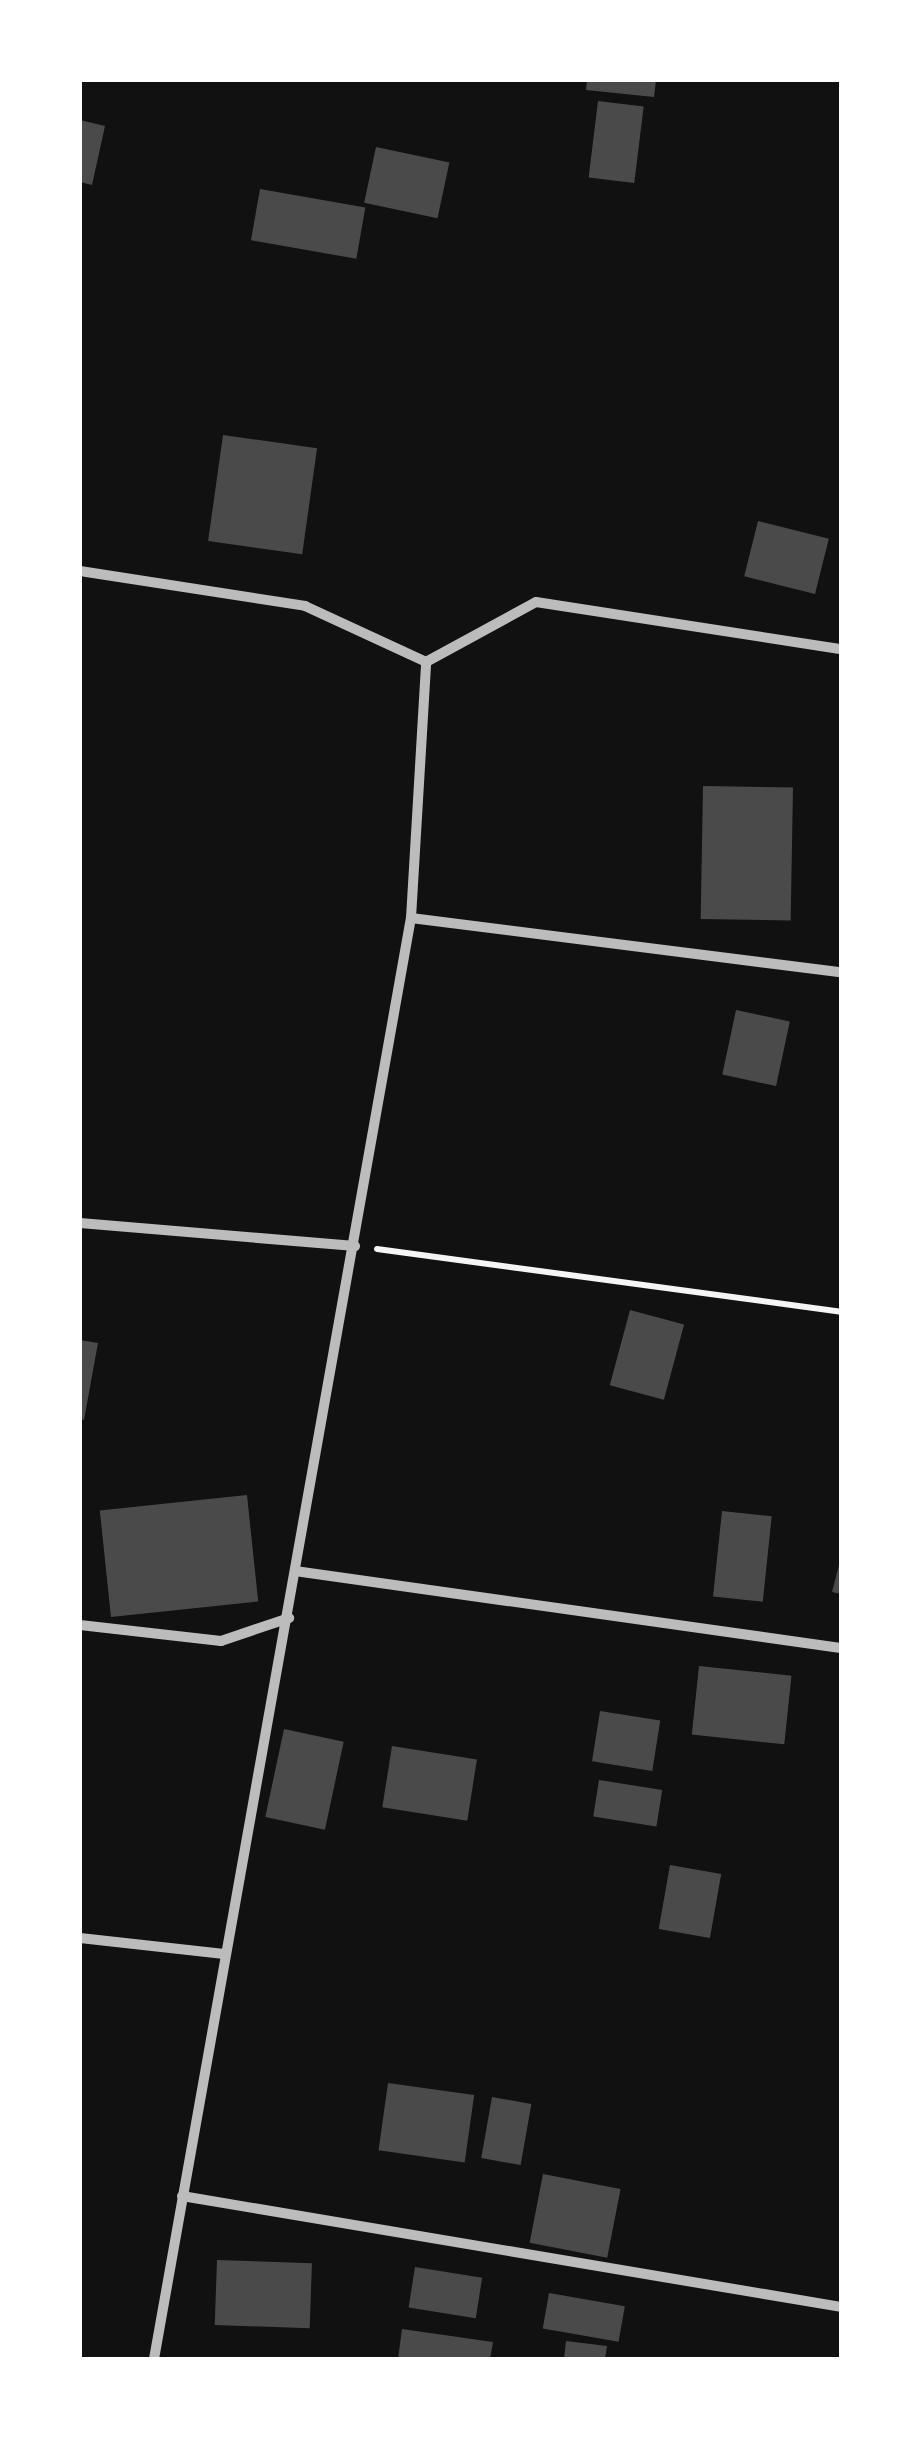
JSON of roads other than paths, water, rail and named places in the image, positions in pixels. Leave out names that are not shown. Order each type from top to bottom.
[{"type":"street","points":[[80,571],[305,606],[426,662]]},
{"type":"street","points":[[426,662],[536,602],[841,648]]},
{"type":"street","points":[[154,2359],[411,918],[426,662]]},
{"type":"street","points":[[411,918],[841,972]]},
{"type":"street","points":[[80,1223],[355,1246]]},
{"type":"street","points":[[295,1571],[841,1648]]},
{"type":"street","points":[[80,1625],[222,1640],[289,1618]]},
{"type":"street","points":[[80,1938],[224,1954]]},
{"type":"street","points":[[182,2196],[841,2307]]}]
